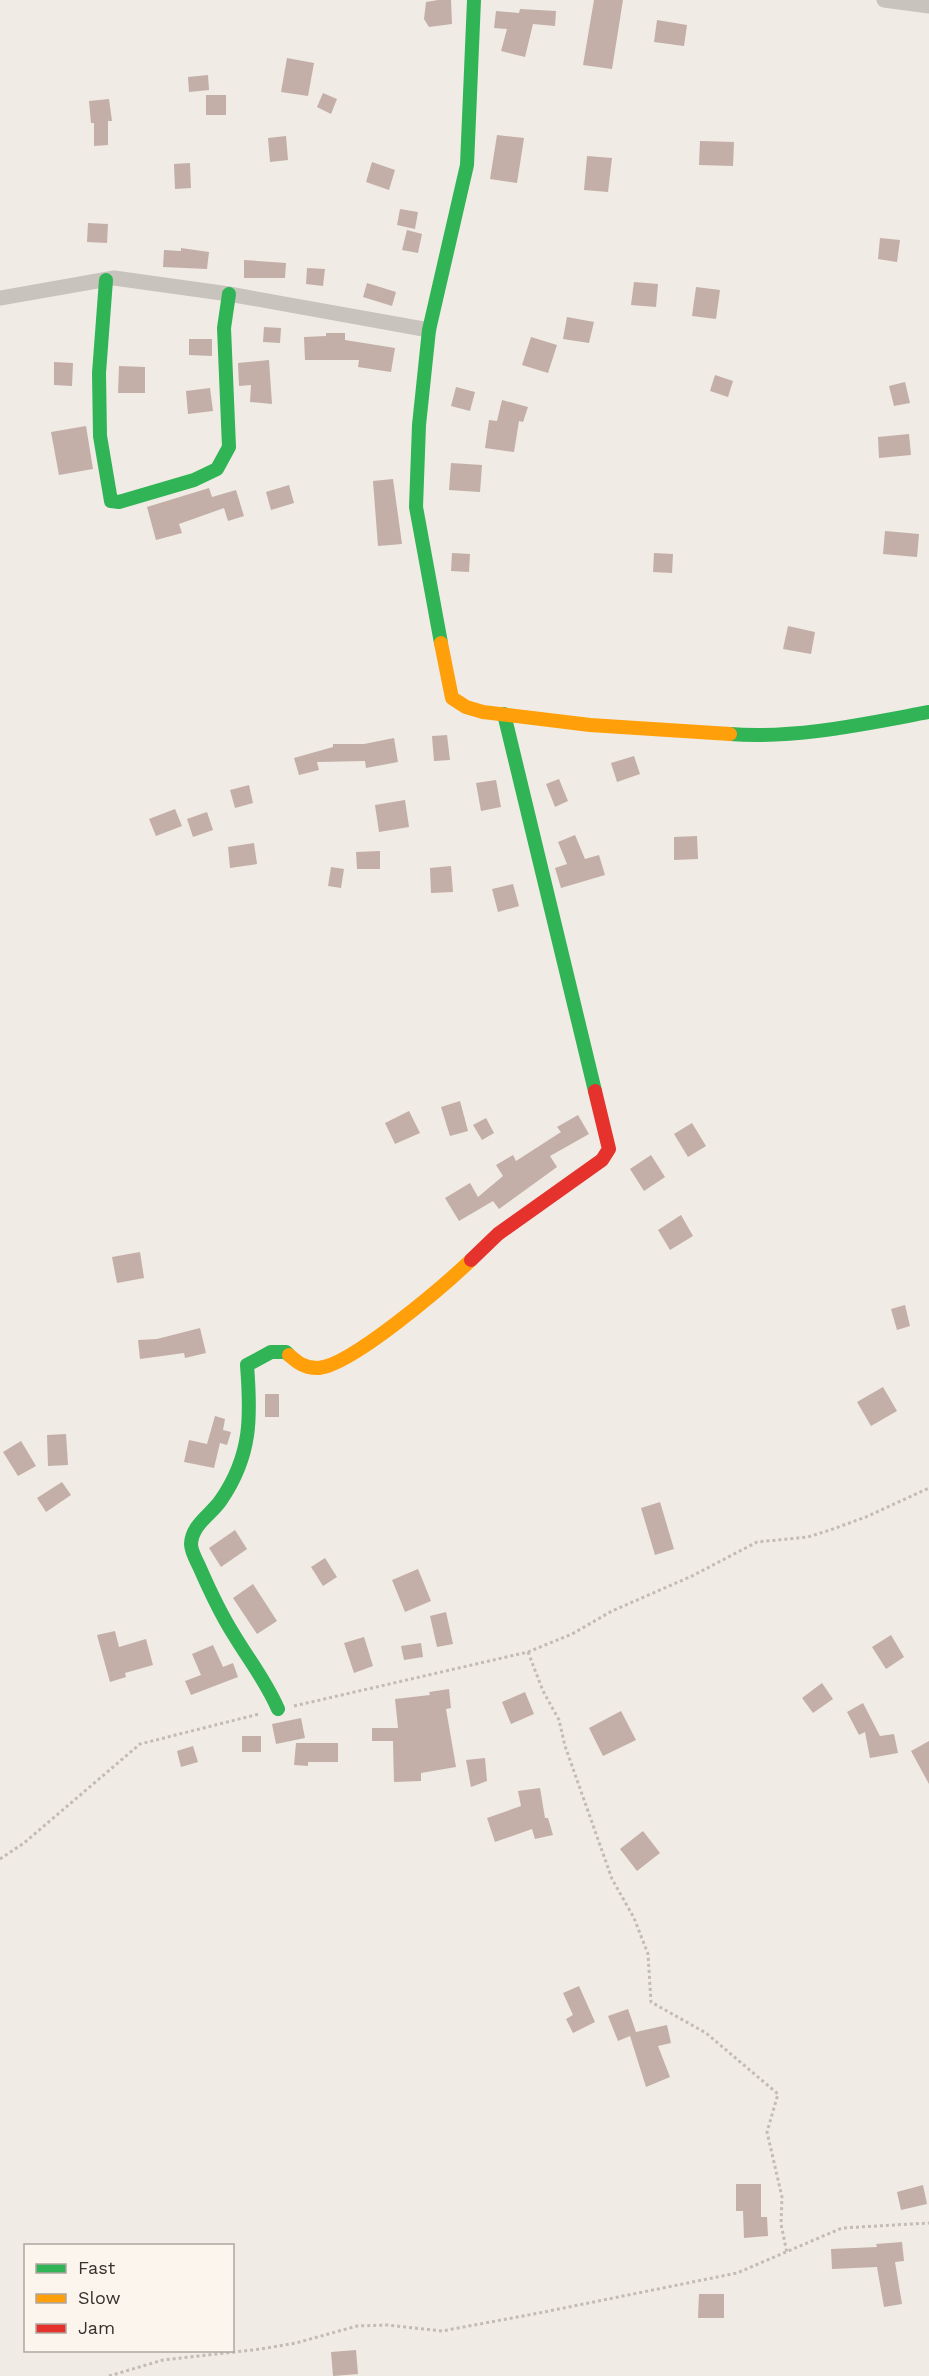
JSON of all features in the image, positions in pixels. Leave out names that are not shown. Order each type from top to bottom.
[{"type":"street","points":[[474,0],[467,165],[429,330],[419,425],[416,507],[425,570],[452,698],[466,707],[590,725],[752,736],[851,727],[929,712]]},
{"type":"street","points":[[884,0],[929,6]]},
{"type":"street","points":[[0,298],[114,278],[229,294],[429,330]]},
{"type":"street","points":[[106,279],[99,373],[100,436],[111,501],[119,502],[194,480],[217,469],[229,447],[224,328],[229,294]]},
{"type":"street","points":[[278,1709],[267,1683],[233,1634],[206,1583],[190,1546],[195,1529],[226,1491],[237,1471],[246,1446],[252,1418],[247,1365],[272,1352],[286,1352],[300,1365],[319,1368],[344,1359],[443,1287],[498,1234],[602,1160],[609,1149],[504,714]]},
{"type":"path","points":[[0,1859],[24,1843],[140,1744],[278,1709],[528,1652],[572,1634],[612,1611],[692,1576],[757,1542],[808,1536],[830,1530],[866,1517],[929,1488]]},
{"type":"path","points":[[528,1652],[543,1691],[559,1720],[565,1746],[612,1879],[634,1918],[648,1954],[651,2002],[706,2033],[778,2094],[767,2132],[782,2197],[782,2224],[787,2253]]},
{"type":"path","points":[[109,2376],[163,2360],[296,2343],[357,2325],[442,2331],[736,2273],[842,2228],[929,2223]]},
{"type":"building","points":[[451,0],[452,24],[429,27],[424,19],[426,2]]},
{"type":"building","points":[[594,0],[623,0],[612,69],[583,65]]},
{"type":"building","points":[[520,9],[556,11],[555,26],[533,24],[525,57],[501,51],[507,29],[494,28],[496,11],[519,13]]},
{"type":"building","points":[[657,20],[687,25],[684,46],[654,42]]},
{"type":"building","points":[[287,58],[314,63],[308,96],[281,92]]},
{"type":"building","points":[[208,75],[209,90],[189,92],[188,77]]},
{"type":"building","points":[[323,93],[337,99],[331,114],[317,107]]},
{"type":"building","points":[[206,95],[226,95],[226,115],[206,115]]},
{"type":"building","points":[[109,99],[112,121],[108,121],[108,145],[94,146],[94,123],[91,123],[89,101]]},
{"type":"building","points":[[497,135],[524,138],[517,183],[490,179]]},
{"type":"building","points":[[286,136],[288,160],[270,162],[268,138]]},
{"type":"building","points":[[700,141],[734,142],[733,166],[699,165]]},
{"type":"building","points":[[587,156],[612,158],[608,192],[584,190]]},
{"type":"building","points":[[372,162],[395,170],[389,190],[366,182]]},
{"type":"building","points":[[190,163],[191,188],[175,189],[174,164]]},
{"type":"building","points":[[400,209],[418,212],[415,229],[397,225]]},
{"type":"building","points":[[88,223],[108,224],[107,243],[87,242]]},
{"type":"building","points":[[407,230],[422,234],[418,253],[402,250]]},
{"type":"building","points":[[880,238],[900,240],[897,262],[878,259]]},
{"type":"building","points":[[181,248],[209,252],[207,269],[163,267],[164,250],[181,251]]},
{"type":"building","points":[[244,260],[286,263],[285,278],[244,278]]},
{"type":"building","points":[[307,268],[325,269],[323,286],[306,284]]},
{"type":"building","points":[[634,282],[658,284],[656,307],[631,305]]},
{"type":"building","points":[[367,283],[396,292],[392,306],[363,297]]},
{"type":"building","points":[[696,287],[720,290],[716,319],[692,316]]},
{"type":"building","points":[[567,317],[594,322],[589,343],[563,339]]},
{"type":"building","points":[[264,327],[281,328],[280,343],[263,342]]},
{"type":"building","points":[[326,333],[345,333],[345,340],[395,348],[391,372],[358,367],[359,360],[305,360],[304,337],[326,336]]},
{"type":"building","points":[[531,337],[557,345],[548,373],[522,365]]},
{"type":"building","points":[[189,339],[212,339],[212,356],[189,355]]},
{"type":"building","points":[[269,360],[272,404],[250,402],[251,385],[239,386],[238,363]]},
{"type":"building","points":[[54,362],[73,363],[72,386],[54,385]]},
{"type":"building","points":[[119,366],[145,367],[145,393],[118,393]]},
{"type":"building","points":[[715,375],[733,381],[728,397],[710,391]]},
{"type":"building","points":[[905,382],[910,403],[894,406],[889,386]]},
{"type":"building","points":[[456,387],[475,392],[470,411],[451,406]]},
{"type":"building","points":[[210,388],[213,411],[188,414],[186,391]]},
{"type":"building","points":[[502,400],[528,407],[523,422],[519,421],[514,452],[485,448],[489,420],[497,421]]},
{"type":"building","points":[[86,426],[93,469],[59,475],[51,432]]},
{"type":"building","points":[[909,434],[911,455],[879,458],[878,437]]},
{"type":"building","points":[[451,463],[482,465],[480,492],[449,490]]},
{"type":"building","points":[[393,479],[402,544],[378,546],[373,481]]},
{"type":"building","points":[[289,485],[294,503],[271,510],[266,492]]},
{"type":"building","points":[[209,488],[212,497],[236,490],[244,516],[228,521],[224,508],[179,524],[182,533],[156,540],[147,507]]},
{"type":"building","points":[[885,531],[919,534],[917,557],[883,554]]},
{"type":"building","points":[[452,553],[470,554],[469,572],[451,571]]},
{"type":"building","points":[[654,553],[673,554],[672,573],[653,572]]},
{"type":"building","points":[[788,626],[815,632],[811,654],[783,649]]},
{"type":"building","points":[[447,735],[450,760],[434,761],[432,736]]},
{"type":"building","points":[[394,738],[398,762],[366,768],[365,761],[317,762],[319,770],[299,775],[294,758],[333,747],[333,744],[364,744]]},
{"type":"building","points":[[634,756],[640,774],[617,782],[611,763]]},
{"type":"building","points":[[559,779],[568,801],[555,807],[546,784]]},
{"type":"building","points":[[496,780],[501,807],[481,811],[476,783]]},
{"type":"building","points":[[249,785],[253,803],[235,808],[230,790]]},
{"type":"building","points":[[405,800],[409,827],[379,832],[375,805]]},
{"type":"building","points":[[175,809],[182,826],[156,836],[149,819]]},
{"type":"building","points":[[207,812],[213,830],[193,837],[187,819]]},
{"type":"building","points":[[575,835],[585,859],[599,855],[605,875],[561,888],[555,868],[567,864],[558,842]]},
{"type":"building","points":[[697,836],[698,859],[674,860],[674,837]]},
{"type":"building","points":[[254,843],[257,864],[230,868],[228,847]]},
{"type":"building","points":[[380,851],[380,869],[357,869],[356,852]]},
{"type":"building","points":[[451,866],[453,892],[431,893],[430,868]]},
{"type":"building","points":[[331,867],[344,869],[341,888],[328,886]]},
{"type":"building","points":[[513,884],[519,906],[498,912],[492,889]]},
{"type":"building","points":[[460,1101],[468,1131],[450,1136],[441,1107]]},
{"type":"building","points":[[409,1111],[420,1133],[395,1144],[385,1123]]},
{"type":"building","points":[[578,1115],[589,1134],[550,1156],[557,1167],[499,1209],[493,1201],[459,1221],[445,1198],[470,1183],[478,1197],[503,1176],[496,1165],[513,1155],[516,1161],[561,1132],[557,1127]]},
{"type":"building","points":[[486,1118],[494,1133],[482,1140],[473,1125]]},
{"type":"building","points":[[692,1123],[706,1146],[688,1157],[674,1134]]},
{"type":"building","points":[[651,1155],[665,1177],[644,1191],[630,1169]]},
{"type":"building","points":[[681,1215],[693,1236],[670,1250],[658,1230]]},
{"type":"building","points":[[140,1252],[144,1278],[117,1283],[112,1257]]},
{"type":"building","points":[[905,1305],[910,1326],[897,1330],[891,1309]]},
{"type":"building","points":[[200,1328],[206,1353],[185,1358],[184,1353],[140,1359],[138,1340],[157,1339]]},
{"type":"building","points":[[883,1387],[897,1411],[871,1426],[857,1402]]},
{"type":"building","points":[[265,1394],[279,1394],[279,1417],[265,1417]]},
{"type":"building","points":[[215,1416],[225,1419],[223,1430],[231,1432],[227,1445],[220,1443],[214,1468],[184,1462],[189,1440],[207,1444]]},
{"type":"building","points":[[66,1434],[68,1465],[48,1466],[47,1435]]},
{"type":"building","points":[[21,1441],[36,1466],[18,1476],[3,1452]]},
{"type":"building","points":[[62,1482],[71,1495],[46,1512],[37,1498]]},
{"type":"building","points":[[660,1502],[674,1549],[655,1555],[641,1508]]},
{"type":"building","points":[[235,1530],[247,1549],[221,1567],[209,1548]]},
{"type":"building","points":[[325,1558],[337,1577],[323,1586],[311,1567]]},
{"type":"building","points":[[418,1569],[431,1601],[405,1612],[392,1580]]},
{"type":"building","points":[[253,1584],[277,1621],[257,1634],[233,1598]]},
{"type":"building","points":[[446,1612],[453,1644],[437,1647],[430,1616]]},
{"type":"building","points":[[115,1631],[119,1647],[146,1639],[153,1665],[125,1673],[126,1677],[110,1682],[97,1635]]},
{"type":"building","points":[[891,1635],[904,1657],[886,1669],[872,1647]]},
{"type":"building","points":[[364,1637],[373,1666],[354,1673],[344,1643]]},
{"type":"building","points":[[421,1643],[423,1657],[404,1660],[401,1646]]},
{"type":"building","points":[[213,1645],[223,1667],[233,1663],[238,1677],[191,1695],[185,1681],[201,1675],[192,1654]]},
{"type":"building","points":[[822,1683],[833,1699],[813,1713],[802,1698]]},
{"type":"building","points":[[449,1689],[451,1708],[446,1709],[456,1767],[421,1773],[421,1781],[394,1782],[393,1741],[372,1741],[372,1728],[398,1728],[395,1699],[430,1695],[429,1692]]},
{"type":"building","points":[[525,1692],[534,1714],[511,1724],[502,1702]]},
{"type":"building","points":[[863,1703],[880,1736],[894,1734],[898,1753],[870,1758],[865,1732],[859,1735],[847,1712]]},
{"type":"building","points":[[621,1711],[636,1740],[603,1756],[589,1728]]},
{"type":"building","points":[[301,1718],[305,1738],[276,1744],[272,1724]]},
{"type":"building","points":[[242,1736],[261,1736],[261,1752],[242,1752]]},
{"type":"building","points":[[929,1741],[929,1784],[911,1751]]},
{"type":"building","points":[[296,1743],[338,1743],[338,1762],[308,1762],[308,1766],[294,1765]]},
{"type":"building","points":[[193,1746],[198,1762],[181,1767],[177,1751]]},
{"type":"building","points":[[485,1758],[487,1781],[471,1787],[466,1760]]},
{"type":"building","points":[[540,1788],[545,1818],[548,1818],[553,1835],[535,1839],[532,1829],[495,1842],[487,1818],[521,1806],[518,1791]]},
{"type":"building","points":[[643,1831],[660,1853],[637,1871],[620,1849]]},
{"type":"building","points":[[579,1986],[595,2022],[573,2033],[566,2019],[573,2015],[563,1993]]},
{"type":"building","points":[[628,2009],[636,2032],[667,2025],[671,2043],[658,2046],[670,2077],[646,2087],[630,2036],[618,2041],[608,2016]]},
{"type":"building","points":[[736,2184],[761,2184],[761,2217],[767,2217],[768,2236],[744,2238],[743,2211],[736,2211]]},
{"type":"building","points":[[923,2185],[927,2204],[901,2210],[897,2192]]},
{"type":"building","points":[[902,2242],[904,2261],[895,2262],[902,2304],[884,2307],[877,2267],[832,2269],[831,2249],[877,2247],[876,2244]]},
{"type":"building","points":[[699,2294],[724,2294],[724,2318],[698,2318]]},
{"type":"building","points":[[356,2350],[358,2374],[333,2376],[331,2352]]},
{"type":"traffic: fast","points":[[441,643],[416,507],[419,425],[429,330],[467,165],[474,0]]},
{"type":"traffic: fast","points":[[106,280],[99,373],[100,436],[111,501],[119,502],[194,480],[217,469],[229,447],[224,328],[229,294]]},
{"type":"traffic: fast","points":[[730,734],[805,732],[855,726],[929,712]]},
{"type":"traffic: fast","points":[[504,714],[595,1091]]},
{"type":"traffic: fast","points":[[278,1709],[263,1680],[219,1610],[191,1544],[198,1525],[221,1500],[239,1467],[249,1418],[247,1365],[271,1352],[286,1352],[289,1355]]},
{"type":"traffic: slow","points":[[441,643],[452,698],[466,707],[483,712],[590,725],[730,734]]},
{"type":"traffic: slow","points":[[289,1355],[309,1367],[317,1368],[332,1364],[397,1323],[471,1260]]},
{"type":"traffic: jam","points":[[471,1260],[498,1234],[602,1160],[609,1149],[595,1091]]}]
